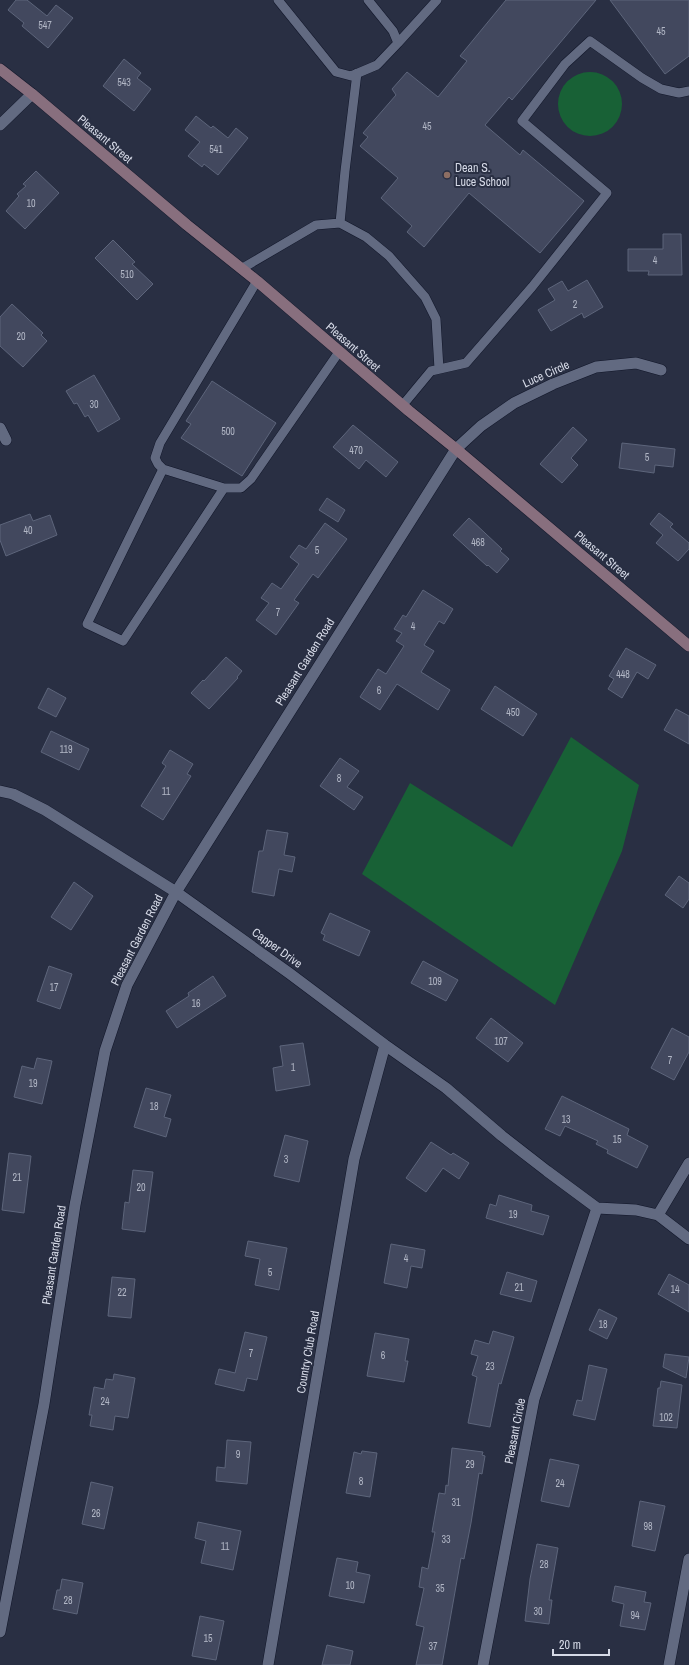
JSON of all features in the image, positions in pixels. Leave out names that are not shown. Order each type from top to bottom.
[{"type":"main road","name":"Pleasant Street","points":[[0,69],[32,94],[181,220],[257,281],[402,406],[456,448],[689,646]]},
{"type":"street","points":[[0,125],[32,94]]},
{"type":"street","name":"Luce Circle","points":[[456,448],[481,426],[514,403],[553,384],[596,367],[636,363],[662,370]]},
{"type":"street","points":[[0,428],[6,440]]},
{"type":"street","name":"Pleasant Garden Road","points":[[0,1632],[44,1404],[75,1205],[105,1051],[127,984],[176,892],[456,448]]},
{"type":"street","name":"Capper Drive","points":[[0,791],[13,794],[45,810],[176,892],[289,972],[385,1045],[446,1088],[521,1151],[597,1208]]},
{"type":"street","name":"Country Club Road","points":[[268,1665],[354,1159],[385,1045]]},
{"type":"street","points":[[658,1215],[689,1163]]},
{"type":"street","points":[[597,1208],[636,1210],[658,1215],[689,1239]]},
{"type":"street","name":"Pleasant Circle","points":[[483,1665],[534,1399],[597,1208]]},
{"type":"street","points":[[669,1665],[689,1559]]},
{"type":"lane","points":[[278,0],[336,72],[352,76],[377,65],[437,0]]},
{"type":"lane","points":[[368,0],[393,31],[398,43]]},
{"type":"lane","points":[[402,406],[431,371],[466,363],[532,287],[607,193],[522,121],[565,64],[590,41],[642,78],[661,89],[679,93],[689,91]]},
{"type":"lane","points":[[340,223],[357,74]]},
{"type":"lane","points":[[241,269],[316,225],[340,223],[366,237],[389,256],[425,297],[436,319],[439,369]]},
{"type":"lane","points":[[257,281],[160,443],[155,458],[158,464],[163,468],[224,488],[241,488],[251,479],[340,352]]},
{"type":"lane","points":[[163,468],[87,624],[123,641],[224,488]]},
{"type":"green space","points":[[584,72],[596,72],[613,81],[620,92],[622,104],[620,116],[613,127],[596,136],[584,136],[572,131],[563,122],[558,110],[558,98],[563,86],[572,77]]},
{"type":"green space","points":[[571,737],[639,785],[622,851],[555,1005],[362,874],[410,783],[512,847]]},
{"type":"building","points":[[16,0],[27,0],[47,16],[56,5],[73,18],[48,48],[22,26],[24,23],[8,10]]},
{"type":"building","points":[[506,0],[596,0],[512,100],[509,97],[485,125],[520,155],[523,150],[584,201],[540,253],[469,193],[424,247],[407,232],[412,226],[381,198],[398,178],[360,146],[368,137],[363,133],[396,95],[392,89],[407,72],[438,97],[467,61],[460,56]]},
{"type":"building","points":[[610,0],[689,0],[689,56],[665,74]]},
{"type":"building","points":[[124,59],[141,73],[137,78],[151,89],[134,111],[103,86]]},
{"type":"building","points":[[196,116],[211,128],[213,126],[228,138],[236,128],[248,138],[218,175],[204,164],[202,167],[188,156],[200,142],[185,130]]},
{"type":"building","points":[[36,171],[59,193],[25,229],[6,211],[19,196],[17,194],[26,186],[23,184]]},
{"type":"building","points":[[663,234],[681,234],[682,275],[648,275],[649,271],[628,271],[628,249],[663,249]]},
{"type":"building","points":[[113,240],[135,262],[132,264],[153,284],[137,300],[95,258]]},
{"type":"building","points":[[587,280],[603,307],[584,318],[582,313],[551,331],[538,310],[555,300],[548,289],[562,281],[568,291]]},
{"type":"building","points":[[12,304],[43,333],[41,335],[47,341],[23,367],[0,346],[0,317]]},
{"type":"building","points":[[94,375],[120,419],[98,432],[88,415],[85,417],[77,403],[74,404],[66,391]]},
{"type":"building","points":[[212,381],[276,423],[242,476],[181,438],[191,424],[186,421]]},
{"type":"building","points":[[353,425],[398,462],[386,477],[366,460],[359,469],[333,447]]},
{"type":"building","points":[[573,427],[587,440],[571,458],[578,465],[562,483],[540,464]]},
{"type":"building","points":[[622,443],[675,449],[673,467],[655,465],[654,473],[619,468]]},
{"type":"building","points":[[327,498],[345,510],[338,522],[319,510]]},
{"type":"building","points":[[659,513],[673,524],[670,527],[689,543],[689,549],[678,561],[656,543],[663,535],[650,524]]},
{"type":"building","points":[[30,514],[33,521],[50,515],[57,535],[6,556],[0,540],[0,525]]},
{"type":"building","points":[[469,518],[502,549],[500,551],[509,559],[497,573],[488,565],[487,566],[453,535]]},
{"type":"building","points":[[325,523],[347,539],[318,578],[313,574],[294,600],[299,603],[276,635],[256,620],[269,603],[261,598],[272,583],[281,589],[299,564],[290,557],[299,545],[306,549]]},
{"type":"building","points":[[423,590],[453,609],[444,624],[439,621],[424,645],[434,651],[421,672],[450,690],[438,710],[397,684],[380,710],[360,697],[378,669],[386,674],[404,646],[396,641],[402,633],[394,629],[403,615],[406,617]]},
{"type":"building","points":[[626,648],[656,665],[648,679],[637,672],[622,698],[608,689],[614,679],[609,676]]},
{"type":"building","points":[[226,657],[242,671],[237,677],[238,678],[209,709],[191,693]]},
{"type":"building","points":[[495,686],[537,714],[523,736],[481,709]]},
{"type":"building","points":[[48,688],[66,698],[56,717],[38,708]]},
{"type":"building","points":[[676,709],[689,716],[689,744],[664,730]]},
{"type":"building","points":[[51,731],[89,749],[79,770],[41,752]]},
{"type":"building","points":[[170,750],[193,764],[187,774],[191,776],[163,820],[141,806],[166,766],[162,763]]},
{"type":"building","points":[[340,758],[359,771],[347,787],[363,797],[354,810],[320,786]]},
{"type":"building","points":[[267,830],[288,833],[284,855],[295,857],[292,872],[279,869],[274,896],[252,892],[259,851],[263,851]]},
{"type":"building","points":[[679,876],[689,883],[689,899],[683,908],[665,895]]},
{"type":"building","points":[[74,882],[93,896],[71,930],[51,917]]},
{"type":"building","points":[[330,913],[370,931],[359,956],[323,940],[325,935],[321,933]]},
{"type":"building","points":[[423,961],[458,980],[446,1001],[411,983]]},
{"type":"building","points":[[49,966],[72,974],[60,1009],[37,1001]]},
{"type":"building","points":[[213,976],[226,996],[177,1028],[166,1011],[189,996],[188,993]]},
{"type":"building","points":[[491,1018],[523,1043],[508,1062],[476,1038]]},
{"type":"building","points":[[672,1028],[689,1037],[689,1052],[674,1080],[651,1068]]},
{"type":"building","points":[[303,1043],[310,1085],[276,1091],[273,1068],[283,1066],[280,1046]]},
{"type":"building","points":[[37,1058],[52,1061],[42,1104],[14,1097],[22,1066],[34,1069]]},
{"type":"building","points":[[146,1088],[171,1095],[164,1117],[171,1119],[166,1137],[134,1127]]},
{"type":"building","points":[[562,1096],[629,1129],[627,1135],[648,1146],[637,1168],[607,1153],[608,1150],[596,1144],[598,1141],[565,1126],[560,1136],[545,1129]]},
{"type":"building","points":[[285,1135],[308,1141],[299,1182],[274,1176]]},
{"type":"building","points":[[431,1142],[451,1155],[453,1153],[469,1163],[459,1179],[443,1168],[426,1192],[406,1178]]},
{"type":"building","points":[[9,1153],[31,1156],[24,1213],[2,1210]]},
{"type":"building","points":[[133,1170],[153,1172],[145,1232],[122,1229],[125,1202],[129,1203]]},
{"type":"building","points":[[499,1195],[532,1205],[531,1211],[549,1216],[543,1235],[486,1218],[490,1204],[496,1206]]},
{"type":"building","points":[[248,1241],[287,1248],[279,1290],[255,1285],[260,1259],[245,1256]]},
{"type":"building","points":[[391,1244],[425,1250],[422,1268],[411,1266],[407,1288],[384,1283]]},
{"type":"building","points":[[507,1272],[537,1281],[531,1302],[500,1294]]},
{"type":"building","points":[[669,1274],[689,1285],[689,1312],[658,1294]]},
{"type":"building","points":[[112,1277],[135,1279],[131,1318],[108,1316]]},
{"type":"building","points":[[599,1309],[617,1318],[607,1339],[589,1330]]},
{"type":"building","points":[[493,1331],[514,1337],[501,1384],[499,1383],[490,1427],[468,1423],[477,1377],[472,1375],[478,1356],[471,1354],[475,1340],[489,1344]]},
{"type":"building","points":[[245,1332],[267,1337],[257,1380],[247,1378],[244,1391],[215,1384],[219,1369],[235,1373]]},
{"type":"building","points":[[375,1333],[409,1339],[405,1361],[408,1361],[404,1382],[367,1376]]},
{"type":"building","points":[[665,1354],[689,1357],[686,1378],[663,1367]]},
{"type":"building","points":[[589,1365],[607,1369],[595,1420],[573,1415],[577,1400],[582,1401]]},
{"type":"building","points":[[114,1374],[135,1378],[128,1418],[115,1416],[113,1430],[90,1426],[92,1415],[89,1415],[94,1387],[104,1389],[106,1379],[113,1380]]},
{"type":"building","points":[[661,1381],[682,1385],[677,1428],[653,1426],[658,1388],[660,1388]]},
{"type":"building","points":[[227,1440],[251,1442],[247,1484],[216,1481],[217,1467],[225,1468]]},
{"type":"building","points":[[452,1448],[483,1452],[482,1455],[485,1456],[482,1474],[479,1473],[464,1559],[461,1558],[442,1665],[416,1665],[424,1627],[416,1625],[424,1588],[419,1587],[422,1567],[428,1569],[435,1532],[432,1532],[439,1493],[445,1494],[446,1485],[448,1486]]},
{"type":"building","points":[[362,1451],[377,1453],[370,1497],[346,1493],[354,1452],[361,1454]]},
{"type":"building","points":[[550,1459],[579,1465],[569,1507],[541,1501]]},
{"type":"building","points":[[91,1482],[113,1487],[104,1529],[82,1524]]},
{"type":"building","points":[[640,1501],[665,1506],[655,1551],[632,1546]]},
{"type":"building","points":[[198,1522],[241,1531],[233,1570],[201,1563],[206,1541],[195,1538]]},
{"type":"building","points":[[537,1544],[558,1548],[549,1600],[552,1600],[549,1624],[525,1621],[530,1579]]},
{"type":"building","points":[[337,1558],[358,1562],[356,1572],[370,1575],[364,1603],[329,1596]]},
{"type":"building","points":[[62,1579],[83,1583],[77,1614],[53,1609],[57,1590],[60,1590]]},
{"type":"building","points":[[615,1586],[646,1592],[644,1602],[651,1603],[645,1630],[620,1626],[624,1604],[612,1601]]},
{"type":"building","points":[[200,1616],[224,1621],[216,1660],[192,1656]]},
{"type":"building","points":[[327,1645],[353,1651],[350,1665],[322,1665]]},
{"type":"place","name":"Dean S. Luce School","points":[[447,175]]}]
